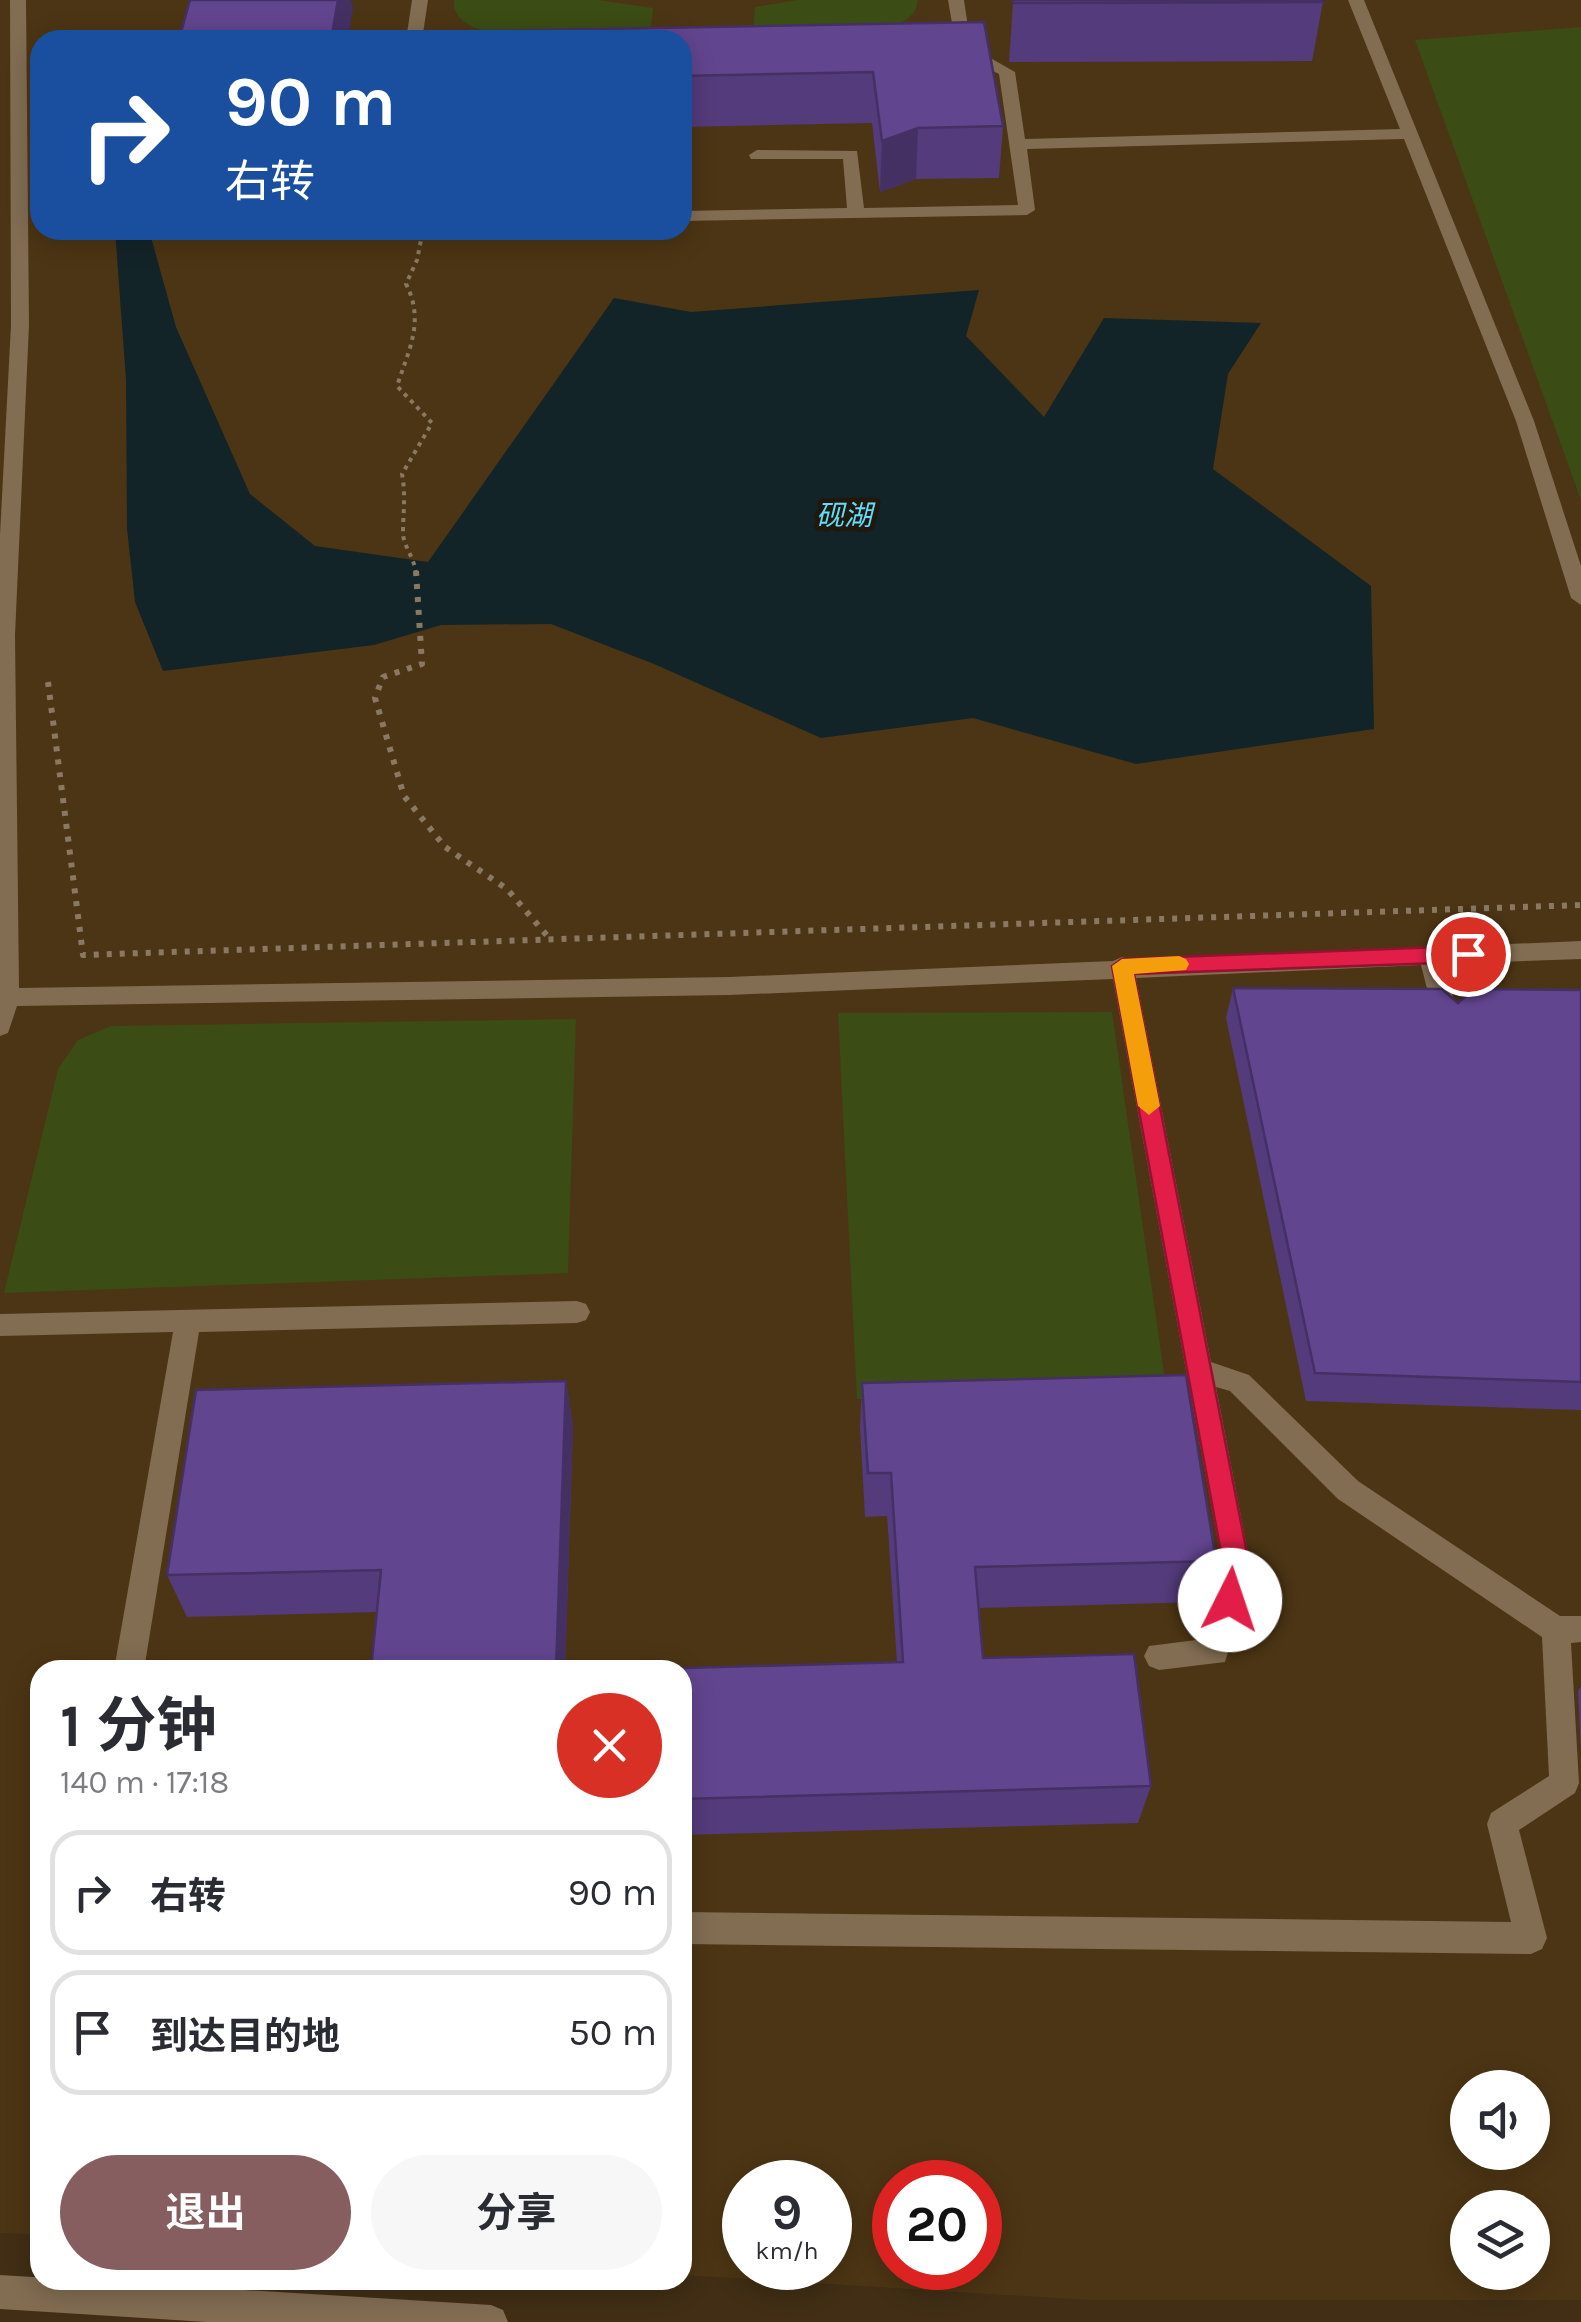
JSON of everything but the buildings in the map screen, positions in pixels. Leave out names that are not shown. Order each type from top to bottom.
[{"type":"street","points":[[0,1027],[7,997],[5,635],[20,325],[18,0]]},
{"type":"street","points":[[416,30],[420,0]]},
{"type":"street","points":[[956,0],[964,50]]},
{"type":"street","points":[[1356,0],[1525,420],[1581,598]]},
{"type":"street","points":[[692,216],[1028,210],[1007,72],[964,50],[945,50]]},
{"type":"street","points":[[1018,144],[1410,134]]},
{"type":"street","points":[[757,155],[851,154],[856,214]]},
{"type":"street","points":[[7,997],[729,986],[1122,966],[1581,950]]},
{"type":"street","points":[[1430,955],[1447,1020]]},
{"type":"street","points":[[1122,966],[1238,1574],[1215,1652],[1160,1656]]},
{"type":"street","points":[[0,1325],[578,1312]]},
{"type":"street","points":[[131,1660],[188,1321]]},
{"type":"street","points":[[692,1928],[1530,1938],[1502,1824],[1564,1783],[1568,1630],[1348,1490],[1239,1383],[1198,1369]]},
{"type":"street","points":[[0,2292],[491,2322]]},
{"type":"path","points":[[422,240],[406,284],[416,300],[418,332],[397,386],[432,423],[402,474],[407,500],[403,538],[414,560],[422,664],[383,677],[375,698],[404,796],[445,846],[506,889],[551,940]]},
{"type":"path","points":[[46,671],[83,955],[1581,906]]},
{"type":"shaded area","points":[[0,0],[1581,0],[1581,2300],[1089,2300],[927,2290],[1002,2290],[1002,2160],[872,2160],[872,2287],[852,2285],[852,2160],[722,2160],[722,2277],[692,2276],[692,1660],[30,1660],[30,2234],[0,2233]]},
{"type":"green space","points":[[454,0],[598,0],[653,8],[651,30],[484,30],[459,17]]},
{"type":"green space","points":[[798,0],[918,0],[911,16],[895,26],[753,34],[755,7]]},
{"type":"green space","points":[[1581,27],[1581,500],[1415,40]]},
{"type":"green space","points":[[1112,1012],[1168,1401],[857,1399],[838,1013]]},
{"type":"green space","points":[[576,1019],[568,1273],[4,1293],[58,1069],[78,1040],[111,1026]]},
{"type":"water","name":"砚湖","points":[[116,240],[152,240],[176,327],[250,494],[315,546],[428,562],[614,298],[691,312],[979,290],[966,336],[1044,417],[1104,318],[1261,323],[1228,374],[1213,469],[1371,586],[1374,729],[1136,764],[973,718],[821,738],[654,664],[551,624],[441,625],[374,645],[163,671],[135,602],[127,529],[126,380]]},
{"type":"slow traffic","points":[[1149,1106],[1122,966],[1179,964]]},
{"type":"route","points":[[1230,1600],[1238,1574],[1122,966],[1468,954]]}]
